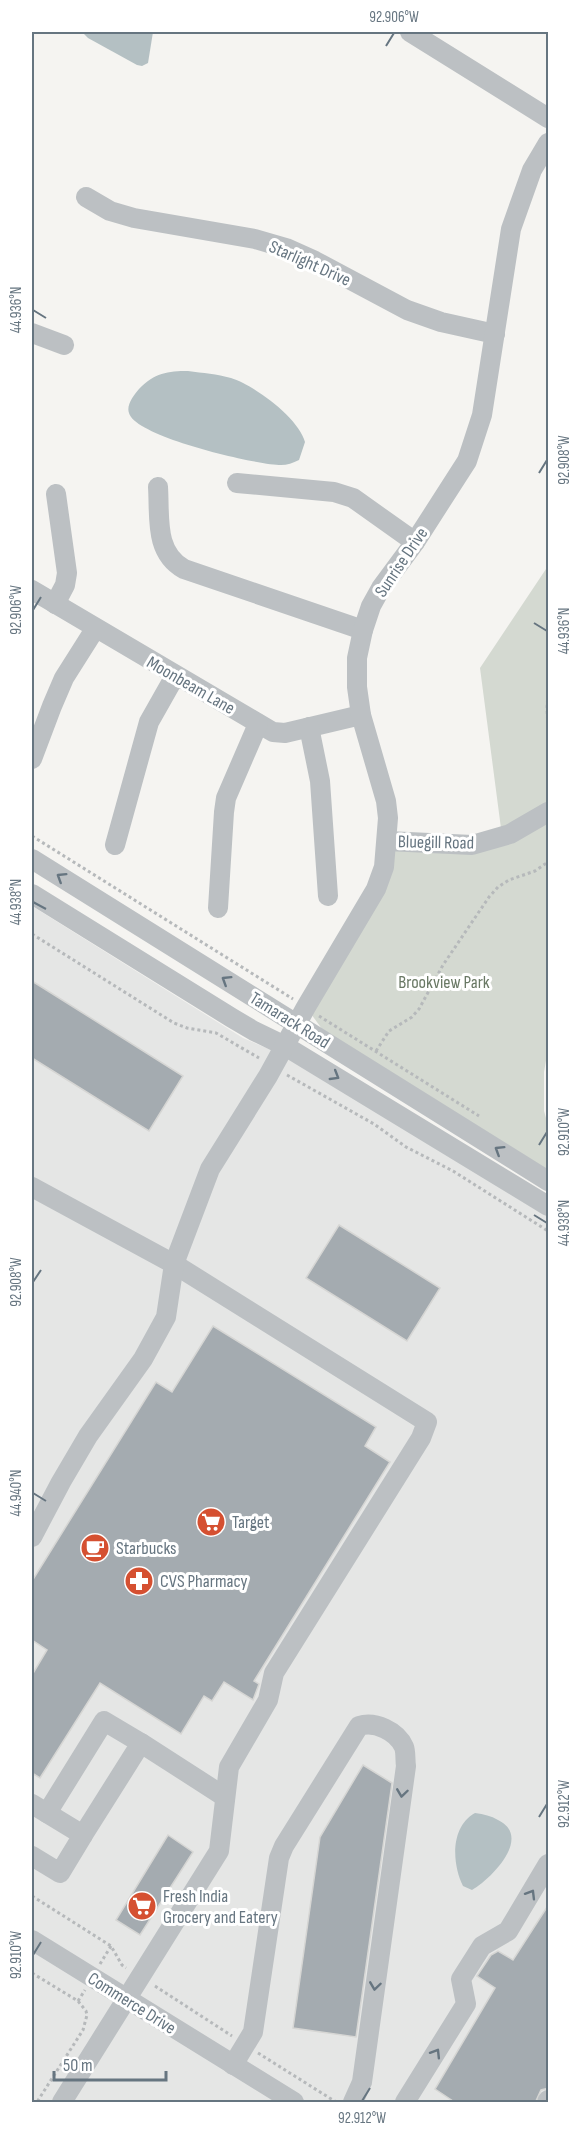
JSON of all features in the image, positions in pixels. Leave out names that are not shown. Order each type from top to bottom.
[{"type":"street","points":[[410,32],[549,118]]},
{"type":"street","name":"Sunrise Drive","points":[[32,1537],[77,1454],[143,1359],[166,1317],[174,1264],[210,1169],[376,889],[384,867],[387,841],[386,801],[361,715],[357,687],[357,658],[363,630],[381,588],[415,542],[467,461],[482,415],[511,229],[532,170],[549,143]]},
{"type":"street","name":"Starlight Drive","points":[[86,196],[110,212],[255,239],[286,248],[407,310],[441,322],[495,334]]},
{"type":"street","points":[[32,333],[64,345]]},
{"type":"street","points":[[237,483],[334,492],[353,498],[415,542]]},
{"type":"street","points":[[158,487],[162,542],[166,554],[174,563],[363,630]]},
{"type":"street","points":[[55,604],[65,585],[67,573],[56,494]]},
{"type":"street","name":"Moonbeam Lane","points":[[32,590],[273,732],[285,733],[361,715]]},
{"type":"street","points":[[32,759],[64,678],[95,629]]},
{"type":"street","points":[[115,845],[149,722],[175,676]]},
{"type":"street","points":[[218,908],[226,798],[258,724]]},
{"type":"street","points":[[309,727],[320,781],[328,896]]},
{"type":"street","name":"Bluegill Road","points":[[387,841],[472,845],[510,834],[549,812]]},
{"type":"street","name":"Tamarack Road","points":[[32,860],[549,1181]]},
{"type":"street","name":"Tamarack Road","points":[[32,894],[239,1023],[285,1046],[549,1206]]},
{"type":"street","points":[[32,1187],[174,1264],[428,1422],[422,1438],[274,1673],[268,1700],[229,1767],[219,1851],[62,2103]]},
{"type":"street","points":[[83,1835],[39,1808],[104,1721],[225,1797]]},
{"type":"street","points":[[233,2065],[253,2032],[279,1858],[284,1846],[359,1726],[376,1724],[397,1737],[405,1748],[406,1766],[362,2082],[353,2103]]},
{"type":"street","points":[[32,1856],[60,1873],[141,1743]]},
{"type":"street","points":[[405,2103],[466,2004],[461,1979],[482,1946],[508,1931],[549,1864]]},
{"type":"street","name":"Commerce Drive","points":[[32,1940],[294,2103]]},
{"type":"path","points":[[549,693],[549,729]]},
{"type":"path","points":[[32,836],[290,997]]},
{"type":"path","points":[[376,1051],[389,1031],[412,1017],[419,1009],[443,965],[498,887],[535,871],[549,862]]},
{"type":"path","points":[[32,934],[174,1023],[187,1028],[216,1033],[246,1050]]},
{"type":"path","points":[[320,1016],[488,1121]]},
{"type":"path","points":[[287,1075],[374,1124],[406,1147],[453,1171],[549,1231]]},
{"type":"path","points":[[32,1896],[111,1946],[122,1965],[140,1977]]},
{"type":"path","points":[[32,1973],[78,2001],[87,2015],[82,2030],[37,2103]]},
{"type":"shaded area","points":[[82,32],[153,32],[148,63],[142,66],[137,65],[88,38]]},
{"type":"shaded area","points":[[188,371],[231,378],[263,395],[285,413],[301,433],[305,442],[299,460],[281,465],[224,455],[173,440],[136,422],[129,413],[129,407],[139,389],[150,379],[162,374]]},
{"type":"shaded area","points":[[32,906],[243,1038],[302,1063],[548,1216],[548,2102],[32,2102]]},
{"type":"shaded area","points":[[475,1813],[498,1820],[508,1827],[511,1837],[510,1847],[498,1868],[472,1890],[463,1886],[455,1857],[457,1836],[461,1827]]},
{"type":"green space","name":"Brookview Park","points":[[548,566],[548,1049],[544,1072],[544,1111],[548,1125],[548,1170],[322,1029],[306,1007],[366,908],[387,841],[502,836],[480,668]]},
{"type":"building","points":[[32,981],[183,1076],[149,1131],[32,1058]]},
{"type":"building","points":[[339,1225],[440,1288],[407,1341],[306,1278]]},
{"type":"building","name":"Target","points":[[213,1326],[376,1427],[365,1446],[390,1462],[254,1681],[259,1684],[253,1700],[224,1682],[212,1701],[204,1696],[181,1734],[100,1683],[40,1778],[32,1773],[32,1675],[47,1650],[32,1640],[32,1581],[156,1382],[172,1392]]},
{"type":"building","points":[[363,1765],[392,1783],[356,2037],[293,2028],[320,1837]]},
{"type":"building","points":[[168,1835],[193,1852],[140,1935],[116,1920]]},
{"type":"building","points":[[549,1904],[549,2088],[541,2090],[535,2103],[456,2103],[435,2089],[495,1988],[477,1976],[491,1955],[498,1951],[513,1960]]},
{"type":"place","name":"Target","points":[[211,1522]]},
{"type":"place","name":"Starbucks","points":[[95,1548]]},
{"type":"place","name":"CVS Pharmacy","points":[[139,1581]]},
{"type":"place","name":"Fresh India Grocery and Eatery","points":[[142,1906]]}]
